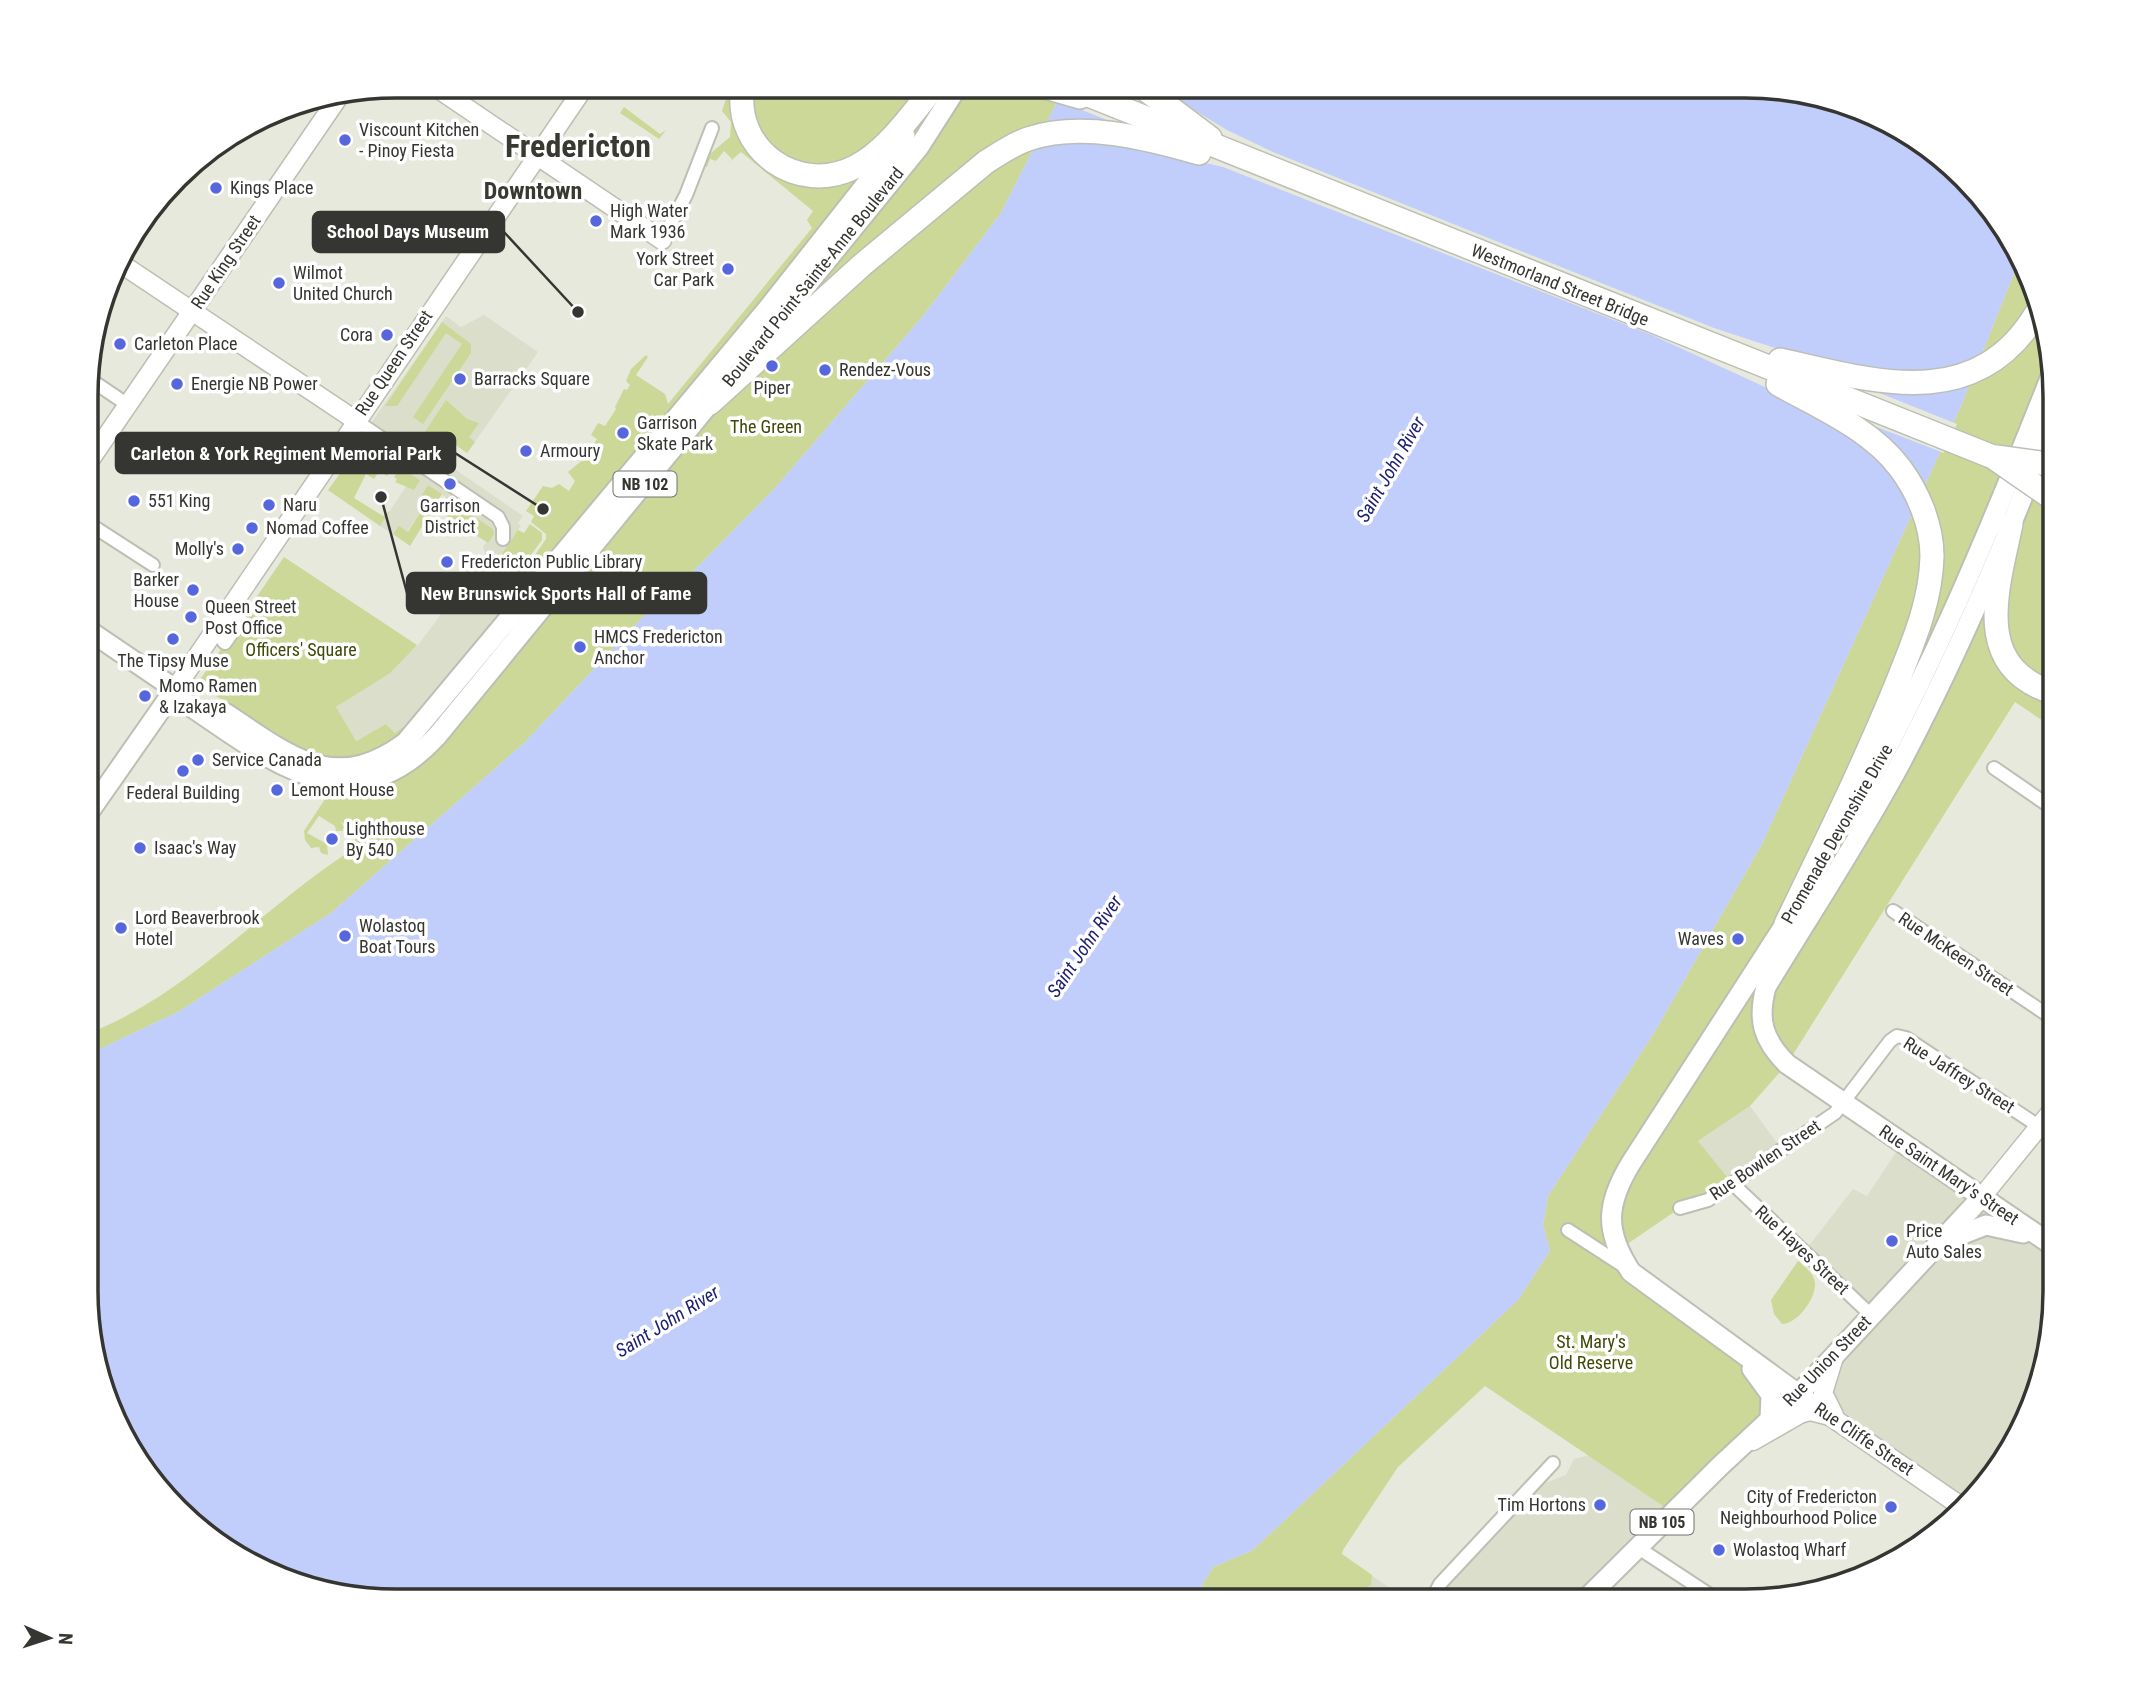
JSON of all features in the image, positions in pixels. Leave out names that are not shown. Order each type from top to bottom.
[{"type":"highway","points":[[743,98],[743,121],[757,147],[781,167],[813,176],[857,166],[888,140],[926,98]]},
{"type":"highway","points":[[1085,98],[1114,106]]},
{"type":"highway","name":"Westmorland Street Bridge","points":[[1095,98],[2043,476]]},
{"type":"highway","points":[[1156,98],[1226,151]]},
{"type":"highway","points":[[710,403],[775,341],[935,204],[1006,149],[1049,133],[1090,131],[1180,148],[1219,159],[1254,162]]},
{"type":"highway","points":[[1708,344],[1886,382],[1939,383],[1969,374],[1997,358],[2033,318]]},
{"type":"highway","points":[[1708,344],[1839,419],[1884,451],[1900,467],[1916,494],[1927,523],[1932,552],[1931,579],[1925,611],[1886,708],[1786,924]]},
{"type":"highway","points":[[1993,457],[2043,463]]},
{"type":"highway","points":[[1993,457],[2043,492]]},
{"type":"highway","points":[[2011,524],[1996,593],[1994,615],[1997,636],[2004,654],[2027,682],[2043,688]]},
{"type":"main road","points":[[452,98],[662,240]]},
{"type":"main road","name":"Rue Queen Street","points":[[98,800],[577,98]]},
{"type":"main road","name":"Boulevard Point-Sainte-Anne Boulevard","points":[[175,689],[189,690],[294,757],[320,767],[352,768],[371,763],[405,743],[867,187],[929,98]]},
{"type":"main road","name":"Boulevard Point-Sainte-Anne Boulevard","points":[[175,689],[181,700],[276,764],[310,779],[335,783],[374,779],[410,762],[437,736],[919,147],[950,98]]},
{"type":"main road","name":"Rue King Street","points":[[98,448],[334,105]]},
{"type":"main road","points":[[127,268],[355,420]]},
{"type":"main road","name":"Promenade Devonshire Drive","points":[[1631,1272],[1617,1251],[1611,1230],[1611,1207],[1617,1185],[1786,924],[1893,737],[1979,554],[2043,396]]},
{"type":"main road","name":"Promenade Devonshire Drive","points":[[1843,1102],[1775,1051],[1761,1023],[1766,987],[1900,763],[1949,666],[2043,448]]},
{"type":"main road","name":"NB 102","points":[[98,637],[175,689]]},
{"type":"main road","points":[[148,728],[176,713],[196,710]]},
{"type":"main road","name":"Rue Saint Mary's Street","points":[[1843,1102],[2043,1240]]},
{"type":"main road","name":"Rue Union Street","points":[[1596,1589],[1834,1357],[1982,1198],[2043,1122]]},
{"type":"main road","points":[[1941,1243],[1986,1225],[2012,1228],[2043,1242]]},
{"type":"main road","name":"Rue Cliffe Street","points":[[1631,1272],[1798,1394],[1956,1502]]},
{"type":"main road","points":[[1733,1347],[1771,1395],[1770,1420]]},
{"type":"main road","points":[[1834,1357],[1824,1393],[1826,1404],[1836,1418]]},
{"type":"main road","points":[[1742,1446],[1810,1411],[1836,1418]]},
{"type":"street","points":[[662,240],[686,195],[712,128]]},
{"type":"street","points":[[99,385],[128,405]]},
{"type":"street","points":[[355,420],[498,517],[503,527],[503,539]]},
{"type":"street","points":[[98,529],[153,565]]},
{"type":"street","points":[[1994,768],[2043,802]]},
{"type":"street","name":"Rue McKeen Street","points":[[1893,911],[2043,1012]]},
{"type":"street","name":"Rue Bowlen Street","points":[[1680,1208],[1708,1200],[1835,1113],[1890,1041],[1897,1036]]},
{"type":"street","name":"Rue Jaffrey Street","points":[[1897,1036],[1910,1041],[2043,1128]]},
{"type":"street","name":"Rue Hayes Street","points":[[1732,1184],[1872,1316]]},
{"type":"street","points":[[1568,1230],[1631,1272]]},
{"type":"street","points":[[1437,1589],[1553,1463]]},
{"type":"street","points":[[1637,1547],[1701,1589]]},
{"type":"shaded area","points":[[484,315],[538,352],[467,453],[449,440],[437,457],[523,516],[518,523],[521,526],[499,559],[512,568],[513,577],[522,585],[409,723],[395,733],[386,724],[355,741],[336,708],[418,645],[454,597],[450,594],[466,570],[473,573],[485,555],[483,546],[488,542],[493,529],[428,485],[428,500],[407,532],[399,527],[393,534],[380,526],[407,485],[420,480],[360,439],[446,316],[461,327]]},
{"type":"shaded area","points":[[1750,1106],[1782,1150],[1733,1184],[1698,1141]]},
{"type":"shaded area","points":[[1902,1143],[2043,1239],[2040,1330],[2027,1387],[2003,1440],[1956,1502],[1836,1418],[1825,1382],[1872,1316],[1804,1252],[1853,1189],[1867,1196]]},
{"type":"shaded area","points":[[1590,1455],[1672,1512],[1596,1589],[1445,1589],[1543,1484],[1566,1475],[1574,1459]]},
{"type":"shaded area","points":[[1341,1554],[1391,1589],[1317,1589]]},
{"type":"green space","name":"Officers' Square","points":[[726,98],[741,98],[753,151],[862,177],[409,731],[360,759],[315,758],[197,684],[284,557],[417,645],[390,673],[336,707],[356,741],[386,724],[395,733],[409,723],[521,586],[513,578],[512,568],[526,568],[546,539],[546,534],[531,522],[534,516],[526,511],[543,486],[552,488],[559,484],[569,491],[575,481],[568,472],[585,458],[597,439],[591,435],[598,423],[605,426],[616,409],[624,389],[627,390],[630,385],[626,381],[631,369],[646,355],[648,357],[636,375],[665,394],[668,404],[812,228],[807,220],[813,211],[741,152],[727,164],[732,159],[724,151],[716,161],[710,159],[707,167],[704,166],[711,153],[730,137],[731,122],[722,111]]},
{"type":"green space","points":[[751,98],[914,98],[901,118],[853,161],[801,169],[762,144]]},
{"type":"green space","name":"The Green","points":[[960,98],[1059,98],[1001,213],[923,316],[775,488],[674,591],[643,617],[524,743],[331,913],[178,1012],[98,1050],[98,1029],[124,1017],[193,973],[289,896],[355,848],[354,835],[347,826],[340,821],[344,827],[342,831],[336,831],[335,826],[319,816],[307,833],[327,844],[328,855],[321,853],[319,847],[311,848],[305,840],[304,831],[331,790],[353,790],[389,781],[798,312],[934,138]]},
{"type":"green space","points":[[624,107],[660,134],[666,130],[659,139],[620,113]]},
{"type":"green space","name":"St. Mary's Old Reserve","points":[[2015,271],[2033,319],[2042,377],[2043,721],[2015,702],[1787,1064],[1750,1106],[1698,1141],[1733,1184],[1680,1208],[1617,1251],[1763,1381],[1770,1420],[1672,1512],[1485,1386],[1398,1467],[1343,1550],[1342,1554],[1372,1575],[1371,1585],[1365,1588],[1337,1589],[1200,1589],[1213,1567],[1253,1550],[1518,1300],[1550,1251],[1543,1225],[1548,1196],[1654,1033],[1763,842],[1961,406]]},
{"type":"green space","points":[[442,322],[471,344],[471,353],[423,424],[413,417],[462,344],[446,333],[397,406],[385,406]]},
{"type":"green space","points":[[446,400],[467,419],[479,423],[469,437],[475,442],[467,453],[449,440],[438,456],[455,470],[417,444]]},
{"type":"green space","points":[[365,443],[395,463],[387,476],[379,471],[374,479],[366,474],[354,498],[383,516],[390,511],[380,526],[328,490]]},
{"type":"green space","points":[[400,467],[420,480],[414,490],[395,482],[397,479],[394,477]]},
{"type":"green space","points":[[428,485],[442,494],[410,546],[393,534],[399,526],[408,532],[428,500],[422,495]]},
{"type":"green space","points":[[446,497],[493,529],[494,534],[488,543],[439,511]]},
{"type":"green space","points":[[530,524],[542,533],[542,540],[524,564],[517,566],[501,555],[518,530],[524,533]]},
{"type":"green space","points":[[1798,1261],[1813,1276],[1814,1289],[1804,1310],[1794,1320],[1782,1324],[1774,1314],[1771,1300]]},
{"type":"water","name":"Saint John River","points":[[1059,98],[1764,99],[1803,104],[1841,114],[1877,129],[1910,148],[1956,185],[1969,200],[1993,231],[2015,271],[1961,406],[1763,842],[1654,1033],[1548,1196],[1543,1225],[1550,1251],[1518,1300],[1253,1550],[1213,1567],[1200,1589],[396,1589],[319,1579],[282,1566],[247,1549],[185,1502],[160,1472],[129,1423],[108,1368],[98,1291],[98,1050],[178,1012],[331,913],[524,743],[643,617],[674,591],[775,488],[923,316],[1001,213]]},
{"type":"pier","points":[[1140,98],[1148,101],[1144,98],[1175,98],[1227,130],[1273,152],[1714,328],[1775,348],[1877,371],[1977,377],[1857,384],[1957,424],[1944,453],[1851,417],[1891,466],[1808,407],[1652,335],[1223,167],[1088,136],[1135,131],[1054,99]]},
{"type":"place","name":"Viscount Kitchen - Pinoy Fiesta","points":[[345,140]]},
{"type":"place","name":"Kings Place","points":[[216,188]]},
{"type":"place","name":"High Water Mark 1936","points":[[596,221]]},
{"type":"place","name":"York Street Car Park","points":[[728,269]]},
{"type":"place","name":"Wilmot United Church","points":[[279,283]]},
{"type":"place","name":"School Days Museum","points":[[578,312]]},
{"type":"place","name":"Cora","points":[[387,335]]},
{"type":"place","name":"Carleton Place","points":[[120,344]]},
{"type":"place","name":"Piper","points":[[772,366]]},
{"type":"place","name":"Rendez-Vous","points":[[825,370]]},
{"type":"place","name":"Barracks Square","points":[[460,379]]},
{"type":"place","name":"Energie NB Power","points":[[177,384]]},
{"type":"place","name":"Garrison Skate Park","points":[[623,433]]},
{"type":"place","name":"Armoury","points":[[526,451]]},
{"type":"place","name":"Garrison District","points":[[450,484]]},
{"type":"place","name":"New Brunswick Sports Hall of Fame","points":[[381,497]]},
{"type":"place","name":"551 King","points":[[134,501]]},
{"type":"place","name":"Naru","points":[[269,505]]},
{"type":"place","name":"Carleton & York Regiment Memorial Park","points":[[543,509]]},
{"type":"place","name":"Nomad Coffee","points":[[252,528]]},
{"type":"place","name":"Molly's","points":[[238,549]]},
{"type":"place","name":"Fredericton Public Library","points":[[447,562]]},
{"type":"place","name":"Barker House","points":[[193,590]]},
{"type":"place","name":"Queen Street Post Office","points":[[191,617]]},
{"type":"place","name":"The Tipsy Muse","points":[[173,639]]},
{"type":"place","name":"HMCS Fredericton Anchor","points":[[580,647]]},
{"type":"place","name":"Momo Ramen & Izakaya","points":[[145,696]]},
{"type":"place","name":"Service Canada","points":[[198,760]]},
{"type":"place","name":"Federal Building","points":[[183,771]]},
{"type":"place","name":"Lemont House","points":[[277,790]]},
{"type":"place","name":"Lighthouse By 540","points":[[332,839]]},
{"type":"place","name":"Isaac's Way","points":[[140,848]]},
{"type":"place","name":"Lord Beaverbrook Hotel","points":[[121,928]]},
{"type":"place","name":"Wolastoq Boat Tours","points":[[345,936]]},
{"type":"place","name":"Waves","points":[[1738,939]]},
{"type":"place","name":"Price Auto Sales","points":[[1892,1241]]},
{"type":"place","name":"Tim Hortons","points":[[1600,1505]]},
{"type":"place","name":"City of Fredericton Neighbourhood Police","points":[[1891,1507]]},
{"type":"place","name":"Wolastoq Wharf","points":[[1719,1550]]},
{"type":"district","name":"Fredericton","points":[[578,146]]},
{"type":"district","name":"Downtown","points":[[533,191]]}]
